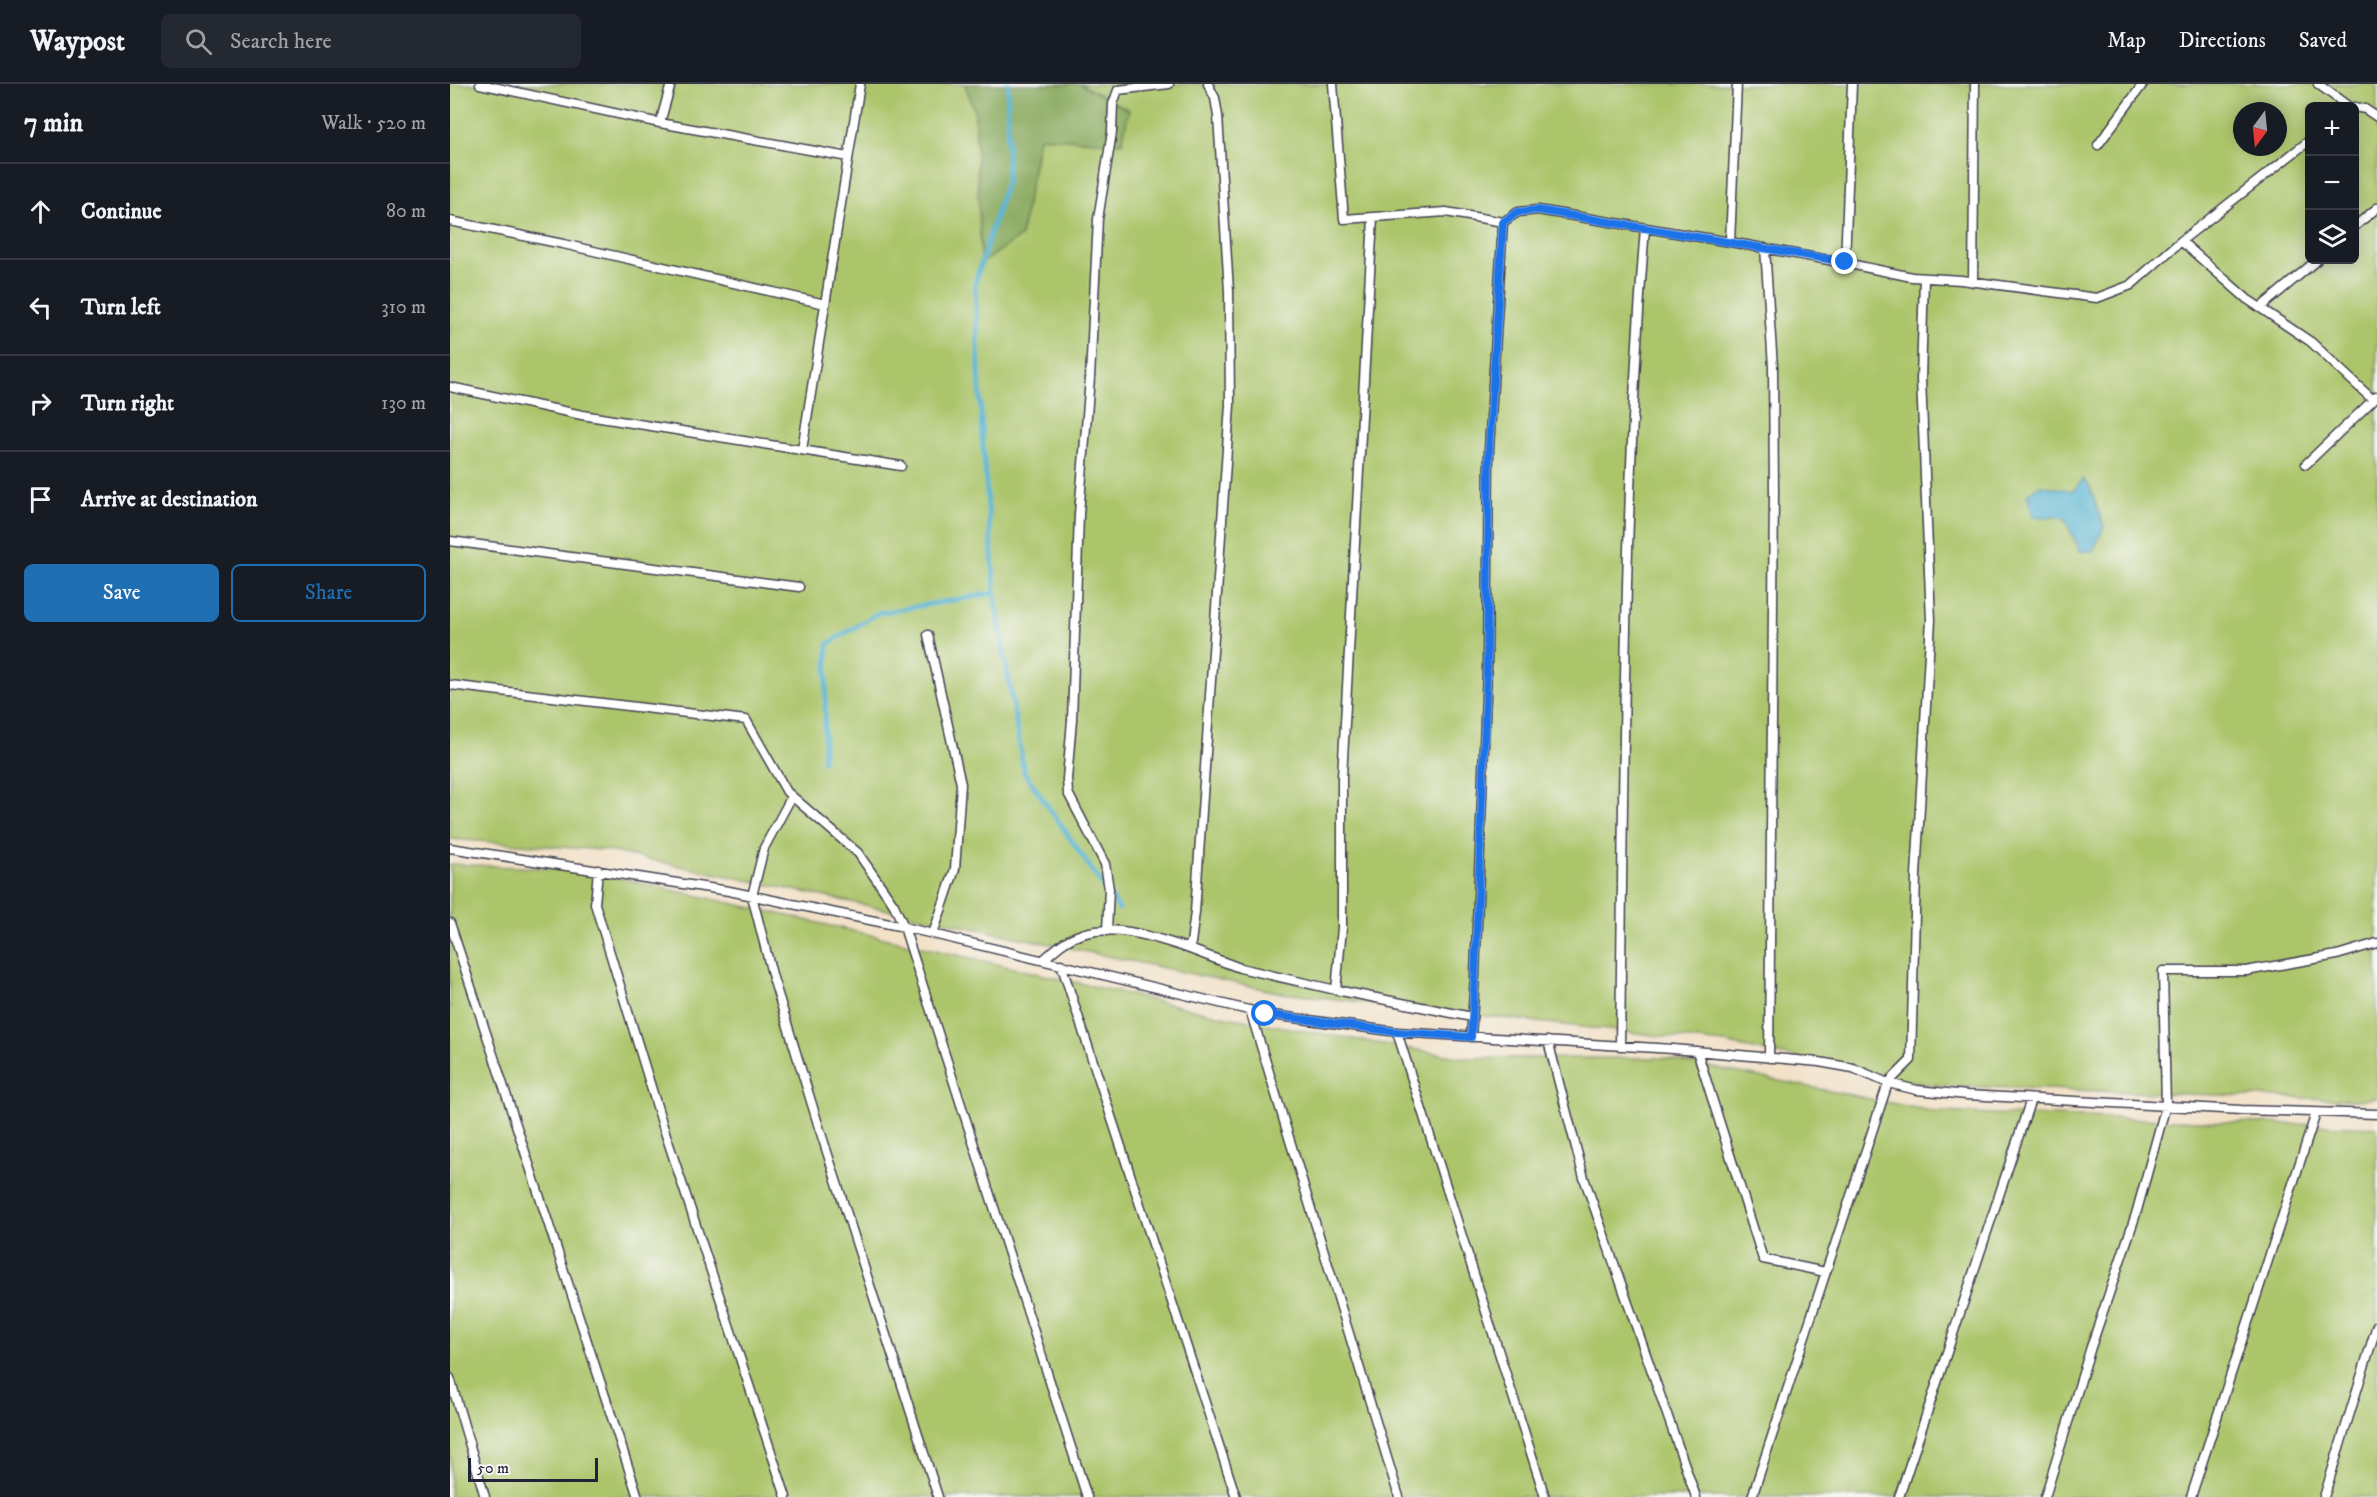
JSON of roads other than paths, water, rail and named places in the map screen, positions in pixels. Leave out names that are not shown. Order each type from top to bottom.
[{"type":"lane","points":[[480,84],[660,123],[848,157]]},
{"type":"lane","points":[[660,123],[671,84]]},
{"type":"lane","points":[[802,450],[860,84]]},
{"type":"lane","points":[[1107,931],[1109,889],[1105,864],[1068,794],[1067,779],[1072,720],[1079,514],[1090,378],[1098,219],[1112,132],[1113,104],[1118,90],[1169,84]]},
{"type":"lane","points":[[1187,948],[1191,943],[1195,912],[1230,405],[1228,291],[1218,116],[1215,98],[1208,84]]},
{"type":"lane","points":[[1333,84],[1344,219],[1446,212],[1503,222],[1518,212],[1538,210],[1845,262],[1924,278],[2097,298],[2131,285],[2181,241],[2305,144]]},
{"type":"lane","points":[[1730,242],[1737,84]]},
{"type":"lane","points":[[1845,262],[1852,84]]},
{"type":"lane","points":[[1973,282],[1975,84]]},
{"type":"lane","points":[[2098,145],[2143,84]]},
{"type":"lane","points":[[2318,84],[2344,102]]},
{"type":"lane","points":[[2359,108],[2377,117]]},
{"type":"lane","points":[[2359,224],[2377,208]]},
{"type":"lane","points":[[1336,990],[1342,928],[1344,742],[1373,218]]},
{"type":"lane","points":[[450,221],[563,244],[825,304]]},
{"type":"lane","points":[[1471,1037],[1487,670],[1489,448],[1503,222]]},
{"type":"lane","points":[[1620,1046],[1628,553],[1634,376],[1645,228]]},
{"type":"lane","points":[[2181,241],[2247,299],[2311,342],[2375,398],[2306,464]]},
{"type":"lane","points":[[1765,248],[1773,367],[1774,492],[1769,1058]]},
{"type":"lane","points":[[2260,308],[2312,264]]},
{"type":"lane","points":[[1752,1497],[1888,1083],[1911,1060],[1916,875],[1931,620],[1921,379],[1924,278]]},
{"type":"lane","points":[[450,387],[582,415],[901,466]]},
{"type":"lane","points":[[450,541],[799,587]]},
{"type":"lane","points":[[928,635],[961,784],[955,869],[933,934]]},
{"type":"lane","points":[[450,685],[746,720],[787,792],[858,853],[894,905],[904,927],[1087,1497]]},
{"type":"lane","points":[[792,796],[764,848],[752,896],[773,978],[814,1113],[938,1497]]},
{"type":"lane","points":[[450,848],[752,896],[904,927],[1250,1010],[1397,1032],[1698,1051],[1769,1058],[1854,1068],[1888,1083],[1917,1090],[1967,1095],[2316,1113],[2377,1114]]},
{"type":"lane","points":[[598,870],[595,904],[663,1125],[786,1497]]},
{"type":"lane","points":[[450,923],[638,1497]]},
{"type":"lane","points":[[1043,960],[1065,942],[1085,933],[1107,931],[1144,934],[1240,968],[1472,1017]]},
{"type":"lane","points":[[2044,1497],[2136,1214],[2166,1105],[2163,971],[2246,971],[2337,955],[2377,943]]},
{"type":"lane","points":[[1060,964],[1236,1497]]},
{"type":"lane","points":[[1250,1010],[1399,1497]]},
{"type":"lane","points":[[1397,1032],[1545,1497]]},
{"type":"lane","points":[[1548,1041],[1584,1178],[1696,1497]]},
{"type":"lane","points":[[1698,1051],[1763,1259],[1825,1272]]},
{"type":"lane","points":[[1899,1497],[2031,1099]]},
{"type":"lane","points":[[2192,1497],[2316,1113]]},
{"type":"lane","points":[[2324,1497],[2377,1324]]},
{"type":"lane","points":[[450,1378],[485,1497]]},
{"type":"water","points":[[2083,479],[2089,485],[2104,527],[2093,551],[2080,551],[2064,517],[2033,517],[2027,494],[2040,485],[2073,491]]},
{"type":"waterway","points":[[1008,84],[1007,179],[975,283],[982,435],[996,604],[1024,772],[1119,909]]},
{"type":"waterway","points":[[823,761],[828,644],[878,613],[995,593]]}]
